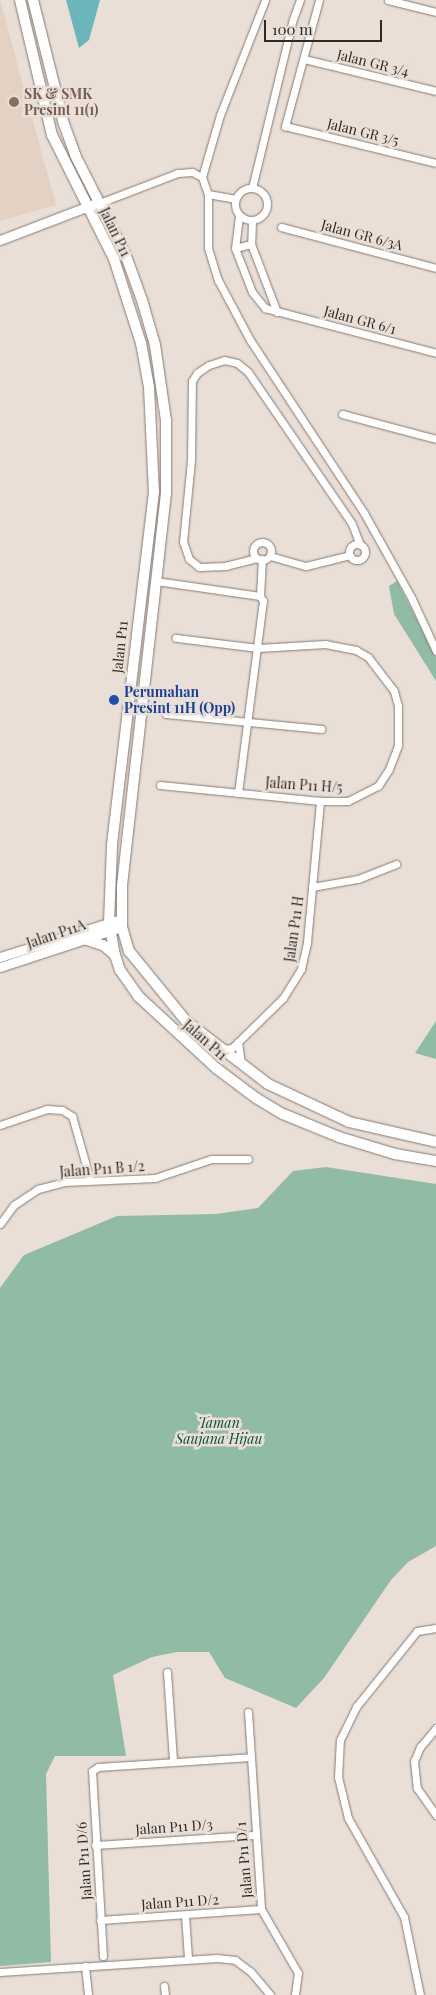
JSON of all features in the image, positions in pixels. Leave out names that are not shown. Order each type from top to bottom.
[{"type":"main road","name":"Jalan P11","points":[[20,0],[52,135],[114,260],[141,343],[149,388],[154,492],[144,560],[112,845],[109,926],[120,970],[138,996],[216,1068],[256,1098],[283,1114],[338,1137],[436,1161]]},
{"type":"main road","name":"Jalan P11","points":[[33,0],[64,124],[75,155],[102,202],[126,256],[142,300],[155,345],[166,420],[166,493],[126,847],[121,923],[135,963],[186,1021],[243,1068],[293,1097],[350,1122],[436,1142]]},
{"type":"main road","points":[[140,597],[156,581],[144,560]]},
{"type":"main road","points":[[84,939],[103,946],[115,955]]},
{"type":"street","points":[[265,0],[220,114],[202,177],[208,194],[208,248],[218,280],[250,340],[364,514],[412,599],[436,651]]},
{"type":"street","points":[[252,188],[293,19],[300,0]]},
{"type":"street","points":[[304,59],[320,0]]},
{"type":"street","points":[[388,0],[436,12]]},
{"type":"street","name":"Jalan GR 3/4","points":[[304,59],[436,91]]},
{"type":"street","name":"Jalan GR 3/5","points":[[304,59],[284,126],[436,162]]},
{"type":"street","points":[[0,240],[86,206],[102,202],[178,173],[192,172],[202,177]]},
{"type":"street","points":[[235,199],[242,191],[252,188],[262,192],[267,201],[266,212],[252,221]]},
{"type":"street","points":[[208,194],[235,199]]},
{"type":"street","points":[[235,199],[239,216],[235,248],[251,244]]},
{"type":"street","points":[[239,216],[252,221]]},
{"type":"street","points":[[252,221],[251,244],[277,312]]},
{"type":"street","name":"Jalan GR 6/3A","points":[[281,227],[436,268]]},
{"type":"street","name":"Jalan GR 6/1","points":[[235,248],[258,303],[277,312],[436,353]]},
{"type":"street","points":[[224,360],[237,363],[248,372],[352,524],[360,545],[364,549],[362,558],[357,560],[350,555],[306,566],[270,556],[226,566],[199,567],[189,559],[183,542],[191,460],[192,381],[203,369],[224,360]]},
{"type":"street","points":[[342,414],[436,437]]},
{"type":"street","points":[[238,793],[263,601],[260,596],[259,558],[254,549],[260,542],[270,547],[270,556]]},
{"type":"street","points":[[350,555],[352,547],[360,545]]},
{"type":"street","points":[[156,581],[260,596]]},
{"type":"street","name":"Jalan P11 H/5","points":[[160,784],[320,802],[348,801],[378,786],[386,775],[398,745],[399,728],[394,691],[368,657],[348,647],[326,644],[258,648],[176,638]]},
{"type":"street","points":[[166,714],[321,730]]},
{"type":"street","name":"Jalan P11 H","points":[[217,1048],[232,1048],[283,998],[301,969],[308,942],[320,802]]},
{"type":"street","points":[[312,887],[358,878],[396,864]]},
{"type":"street","name":"Jalan P11A","points":[[0,957],[121,923]]},
{"type":"street","name":"Jalan P11A","points":[[0,967],[84,939],[109,926]]},
{"type":"street","points":[[238,1042],[243,1068]]},
{"type":"street","points":[[0,1125],[47,1109],[62,1110],[72,1116],[90,1180]]},
{"type":"street","name":"Jalan P11 B 1/2","points":[[0,1224],[14,1205],[38,1189],[64,1182],[155,1178],[212,1159],[248,1159]]},
{"type":"street","points":[[420,1995],[404,1916],[348,1818],[338,1777],[340,1740],[356,1707],[417,1632],[436,1628]]},
{"type":"street","points":[[167,1672],[173,1761],[250,1757]]},
{"type":"street","name":"Jalan P11 D/1","points":[[248,1712],[254,1835],[261,1909],[298,1973],[295,1995]]},
{"type":"street","points":[[436,1728],[420,1747],[414,1761],[417,1788],[436,1816]]},
{"type":"street","name":"Jalan P11 D/6","points":[[103,1956],[90,1778],[98,1768],[173,1761]]},
{"type":"street","name":"Jalan P11 D/3","points":[[95,1845],[254,1835]]},
{"type":"street","name":"Jalan P11 D/2","points":[[100,1920],[261,1909]]},
{"type":"street","points":[[185,1915],[188,1958]]},
{"type":"street","points":[[0,1972],[188,1958],[235,1960],[251,1972],[270,1995]]},
{"type":"street","points":[[85,1966],[88,1995]]},
{"type":"street","points":[[164,1986],[164,1995]]},
{"type":"shaded area","name":"SK & SMK Presint 11(1)","points":[[0,0],[56,205],[0,221]]},
{"type":"green space","points":[[397,581],[436,657],[436,681],[394,614],[389,586]]},
{"type":"green space","points":[[436,1021],[436,1059],[415,1053]]},
{"type":"green space","name":"Taman Saujana Hijau","points":[[326,1167],[436,1184],[436,1546],[408,1562],[391,1580],[324,1678],[296,1708],[225,1678],[209,1652],[177,1652],[152,1657],[113,1675],[126,1756],[55,1756],[46,1774],[51,1962],[0,1966],[0,1288],[24,1255],[117,1216],[216,1214],[258,1208],[293,1171]]},
{"type":"water","points":[[66,0],[100,0],[89,40],[79,48]]},
{"type":"place","name":"SK & SMK Presint 11(1)","points":[[14,102]]},
{"type":"place","name":"Perumahan Presint 11H (Opp)","points":[[114,700]]}]
